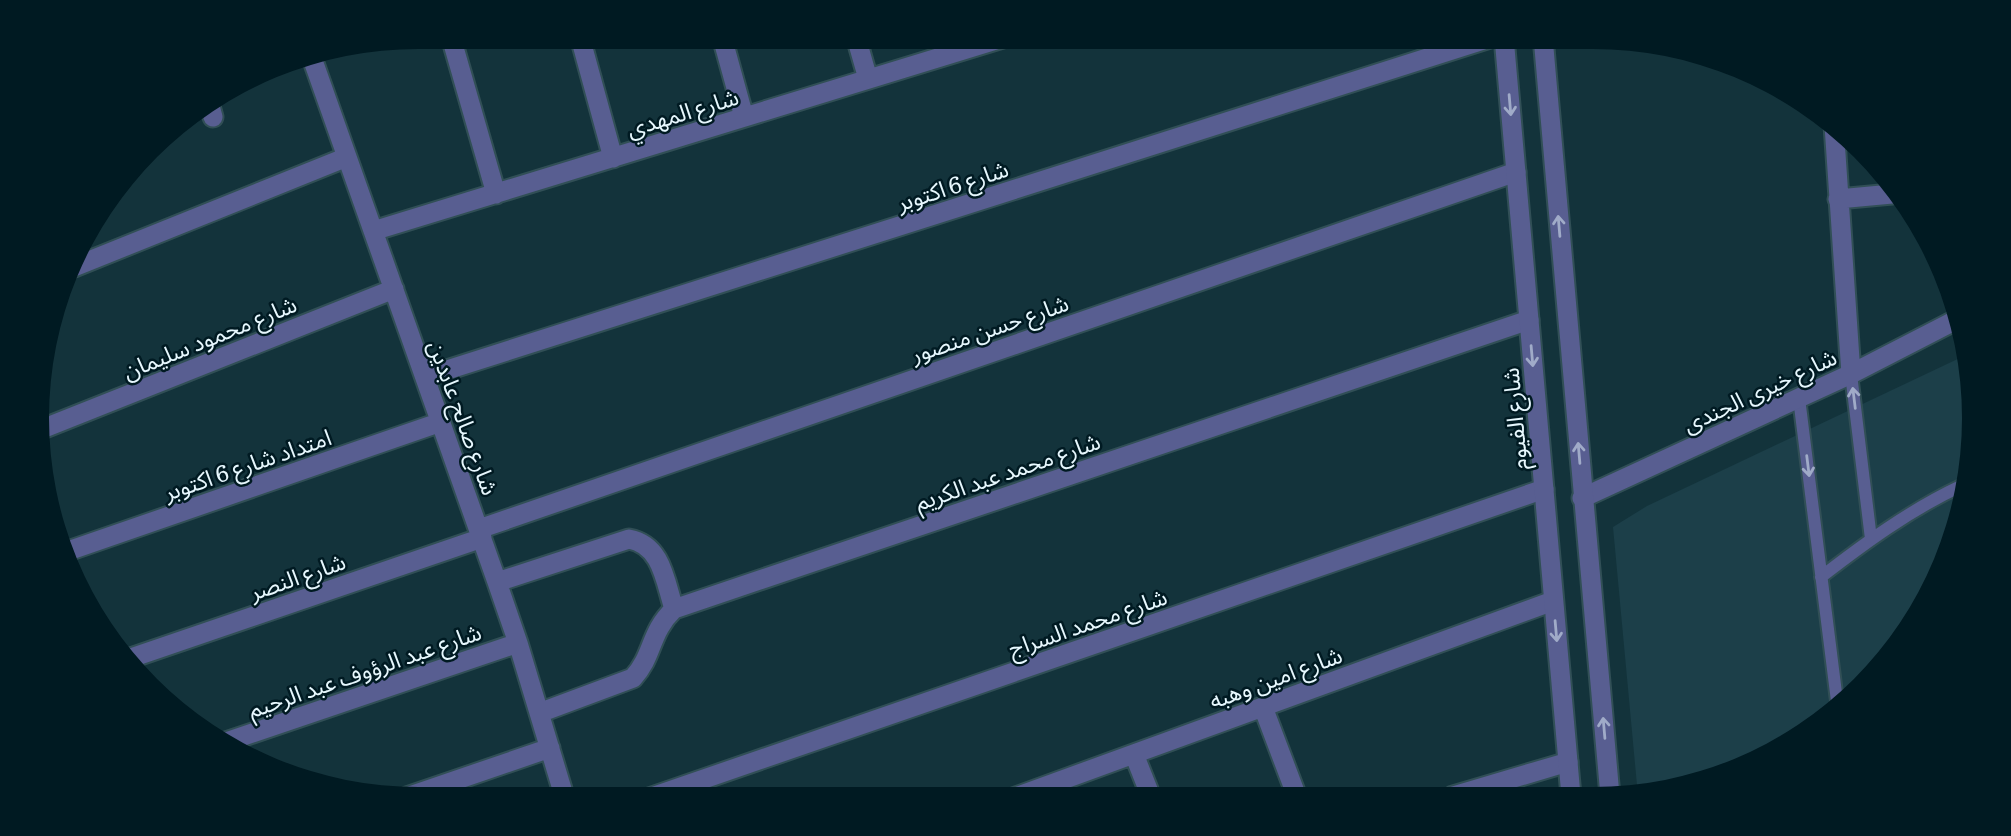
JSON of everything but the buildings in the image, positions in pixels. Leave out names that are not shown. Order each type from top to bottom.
[{"type":"street","points":[[454,49],[496,194]]},
{"type":"street","points":[[583,49],[613,158]]},
{"type":"street","points":[[725,49],[744,117]]},
{"type":"street","points":[[859,49],[868,79]]},
{"type":"street","name":"شارع المهدي","points":[[373,231],[967,49]]},
{"type":"street","name":"شارع 6 اكتوبر","points":[[425,377],[1455,49]]},
{"type":"street","name":"شارع الفيوم","points":[[1505,49],[1570,787]]},
{"type":"street","points":[[1544,49],[1609,786]]},
{"type":"street","name":"شارع صالح عابدين","points":[[314,64],[518,643],[561,787]]},
{"type":"street","points":[[1835,140],[1851,373]]},
{"type":"street","points":[[83,263],[347,157]]},
{"type":"street","name":"شارع حسن منصور","points":[[480,533],[1516,172]]},
{"type":"street","points":[[1838,199],[1887,194]]},
{"type":"street","name":"شارع محمود سليمان","points":[[49,426],[394,289]]},
{"type":"street","name":"شارع محمد عبد الكريم","points":[[674,609],[1529,320]]},
{"type":"street","name":"شارع خيرى الجندى","points":[[1583,498],[1799,398],[1949,323]]},
{"type":"street","name":"امتداد شارع 6 اكتوبر","points":[[73,549],[441,422]]},
{"type":"street","name":"شارع محمد السراج","points":[[681,787],[1544,489]]},
{"type":"street","name":"شارع النصر","points":[[137,656],[480,533]]},
{"type":"street","points":[[497,582],[629,539],[641,541],[651,548],[674,609],[662,620],[654,634],[644,666],[633,678],[539,713]]},
{"type":"street","name":"شارع امين وهبه","points":[[1043,787],[1553,601]]},
{"type":"street","name":"شارع عبد الرؤوف عبد الرحيم","points":[[235,739],[518,643]]},
{"type":"street","points":[[1263,707],[1293,787]]},
{"type":"street","points":[[436,787],[550,748]]},
{"type":"street","points":[[1134,754],[1147,787]]},
{"type":"street","points":[[1483,787],[1568,762]]},
{"type":"lane","points":[[1851,373],[1871,539]]},
{"type":"lane","points":[[1799,398],[1836,695]]},
{"type":"lane","points":[[1821,577],[1871,539],[1955,489]]},
{"type":"shaded area","points":[[1957,359],[1961,394],[1961,442],[1949,514],[1924,581],[1886,643],[1854,679],[1818,711],[1778,738],[1712,767],[1637,784],[1613,527],[1647,506]]}]
